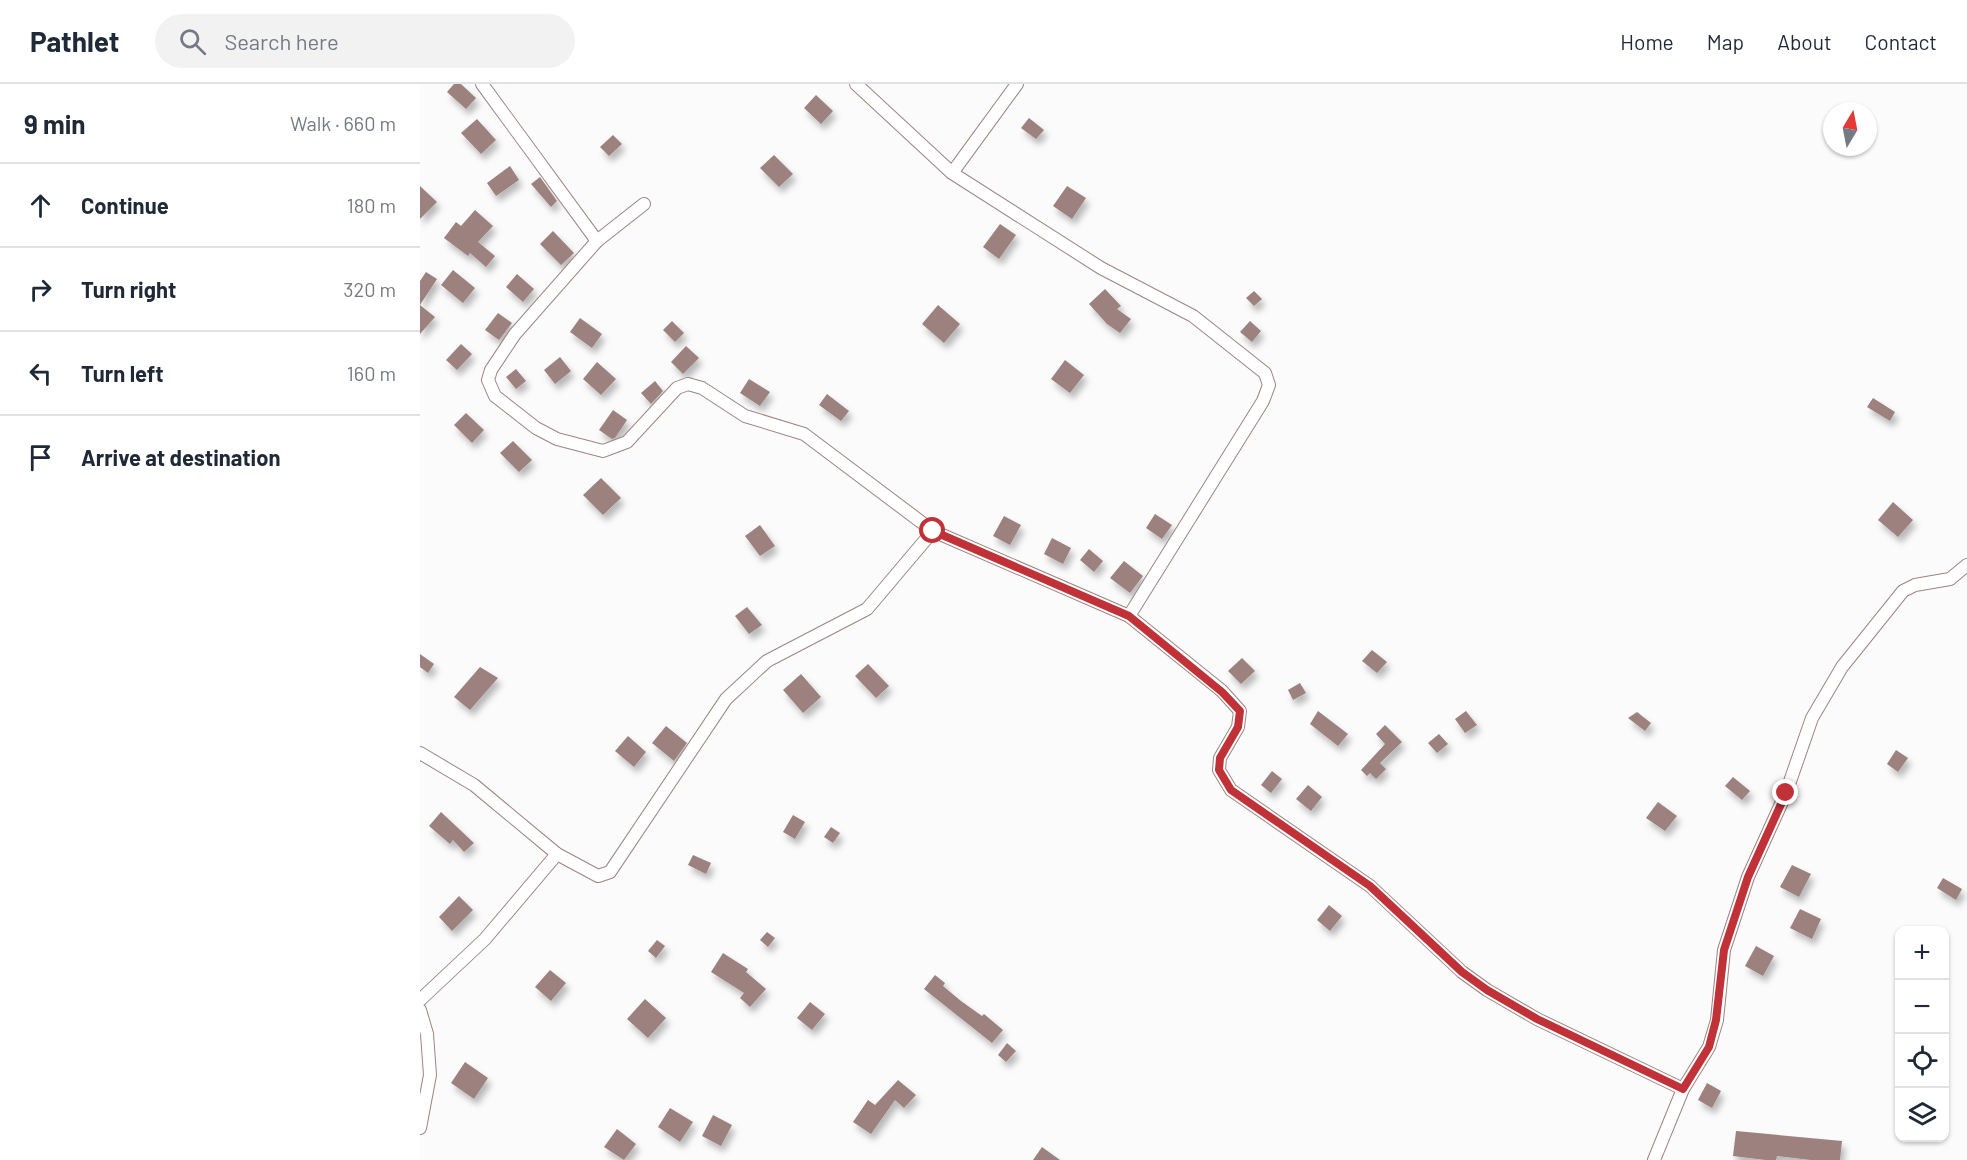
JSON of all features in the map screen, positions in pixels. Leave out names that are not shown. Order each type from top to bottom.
[{"type":"street","points":[[482,84],[597,241]]},
{"type":"street","points":[[856,84],[952,172],[1101,268],[1193,316],[1265,373],[1269,385],[1263,401],[1129,616]]},
{"type":"street","points":[[952,172],[1017,84]]},
{"type":"street","points":[[644,204],[597,241],[515,334],[491,370],[488,380],[495,396],[536,428],[557,439],[603,451],[627,442],[677,388],[688,384],[702,388],[745,416],[804,434],[933,531],[1129,616],[1222,692],[1240,711],[1238,727],[1220,758],[1219,770],[1231,790],[1370,886],[1462,972],[1487,990],[1537,1019],[1683,1089]]},
{"type":"street","points":[[420,753],[474,785],[557,854],[597,876],[610,872],[726,699],[767,661],[867,609],[933,531]]},
{"type":"street","points":[[1654,1160],[1683,1089],[1709,1047],[1716,1020],[1724,950],[1748,877],[1786,793],[1812,718],[1842,667],[1903,591],[1915,585],[1950,579],[1964,572]]},
{"type":"street","points":[[420,1000],[485,939],[557,854]]},
{"type":"street","points":[[420,1010],[427,1034],[430,1075],[420,1128]]},
{"type":"building","points":[[454,84],[461,84],[476,98],[466,109],[447,92]]},
{"type":"building","points":[[816,95],[833,111],[821,124],[804,108]]},
{"type":"building","points":[[1029,118],[1044,130],[1036,139],[1021,128]]},
{"type":"building","points":[[477,119],[496,140],[481,154],[461,133]]},
{"type":"building","points":[[613,135],[622,144],[609,156],[600,147]]},
{"type":"building","points":[[774,155],[793,174],[779,187],[760,168]]},
{"type":"building","points":[[510,166],[519,180],[496,196],[487,183]]},
{"type":"building","points":[[540,177],[557,201],[551,207],[531,184]]},
{"type":"building","points":[[420,186],[437,202],[420,219]]},
{"type":"building","points":[[1067,186],[1086,198],[1072,219],[1053,206]]},
{"type":"building","points":[[475,210],[493,226],[478,242],[495,256],[486,267],[470,253],[468,256],[444,238],[456,222],[461,226]]},
{"type":"building","points":[[1000,224],[1016,235],[999,259],[983,247]]},
{"type":"building","points":[[553,231],[574,253],[561,265],[540,244]]},
{"type":"building","points":[[453,270],[475,288],[463,303],[441,285]]},
{"type":"building","points":[[426,272],[437,279],[420,305],[420,281]]},
{"type":"building","points":[[517,274],[534,289],[523,302],[506,287]]},
{"type":"building","points":[[1105,289],[1121,306],[1117,309],[1131,319],[1120,333],[1107,324],[1089,304]]},
{"type":"building","points":[[1254,291],[1262,299],[1254,306],[1246,298]]},
{"type":"building","points":[[420,305],[435,317],[420,334]]},
{"type":"building","points":[[938,305],[960,324],[944,343],[922,324]]},
{"type":"building","points":[[498,313],[512,323],[499,340],[485,330]]},
{"type":"building","points":[[580,318],[602,334],[592,348],[570,332]]},
{"type":"building","points":[[672,321],[684,333],[675,342],[663,330]]},
{"type":"building","points":[[1250,321],[1261,331],[1252,342],[1240,332]]},
{"type":"building","points":[[461,344],[472,354],[457,370],[446,360]]},
{"type":"building","points":[[686,346],[699,358],[683,374],[671,362]]},
{"type":"building","points":[[560,357],[571,371],[555,384],[544,370]]},
{"type":"building","points":[[1065,360],[1084,375],[1070,393],[1051,379]]},
{"type":"building","points":[[597,362],[616,379],[601,395],[583,379]]},
{"type":"building","points":[[516,369],[526,381],[516,389],[506,377]]},
{"type":"building","points":[[749,379],[770,392],[760,406],[740,393]]},
{"type":"building","points":[[655,381],[663,391],[651,404],[641,393]]},
{"type":"building","points":[[827,394],[849,411],[841,421],[819,405]]},
{"type":"building","points":[[1873,398],[1895,412],[1890,421],[1867,407]]},
{"type":"building","points":[[613,410],[627,420],[612,439],[599,430]]},
{"type":"building","points":[[466,413],[484,430],[472,443],[454,425]]},
{"type":"building","points":[[513,441],[532,460],[519,472],[500,453]]},
{"type":"building","points":[[601,478],[621,498],[603,515],[583,495]]},
{"type":"building","points":[[1893,502],[1913,520],[1898,537],[1878,520]]},
{"type":"building","points":[[1155,514],[1172,525],[1162,539],[1146,528]]},
{"type":"building","points":[[1004,516],[1021,525],[1010,545],[993,536]]},
{"type":"building","points":[[760,525],[775,546],[760,556],[745,536]]},
{"type":"building","points":[[1052,538],[1071,548],[1063,564],[1044,554]]},
{"type":"building","points":[[1089,549],[1103,561],[1094,572],[1080,560]]},
{"type":"building","points":[[1124,561],[1143,576],[1130,593],[1110,578]]},
{"type":"building","points":[[747,607],[762,625],[749,634],[735,616]]},
{"type":"building","points":[[1372,650],[1387,662],[1377,673],[1362,661]]},
{"type":"building","points":[[420,654],[434,664],[428,673],[420,667]]},
{"type":"building","points":[[1242,658],[1255,671],[1241,684],[1228,671]]},
{"type":"building","points":[[868,664],[889,686],[876,698],[855,676]]},
{"type":"building","points":[[480,667],[498,678],[470,710],[454,697]]},
{"type":"building","points":[[801,674],[821,697],[803,713],[783,690]]},
{"type":"building","points":[[1300,683],[1306,693],[1293,700],[1288,690]]},
{"type":"building","points":[[1318,711],[1348,734],[1338,746],[1310,724]]},
{"type":"building","points":[[1466,711],[1477,725],[1465,733],[1455,719]]},
{"type":"building","points":[[1637,712],[1651,723],[1645,731],[1628,718]]},
{"type":"building","points":[[1385,725],[1402,742],[1380,763],[1386,769],[1376,779],[1370,773],[1367,776],[1361,770],[1385,744],[1376,734]]},
{"type":"building","points":[[666,726],[687,743],[674,761],[652,743]]},
{"type":"building","points":[[1439,734],[1448,744],[1437,753],[1428,743]]},
{"type":"building","points":[[628,736],[646,752],[634,767],[615,751]]},
{"type":"building","points":[[1896,750],[1908,758],[1898,772],[1887,764]]},
{"type":"building","points":[[1272,771],[1282,779],[1271,793],[1261,785]]},
{"type":"building","points":[[1733,777],[1750,791],[1742,800],[1725,786]]},
{"type":"building","points":[[1308,785],[1322,797],[1311,811],[1296,799]]},
{"type":"building","points":[[1658,802],[1677,816],[1665,831],[1646,818]]},
{"type":"building","points":[[441,812],[474,843],[464,852],[453,840],[450,844],[429,826]]},
{"type":"building","points":[[793,815],[805,822],[795,839],[783,832]]},
{"type":"building","points":[[831,827],[840,833],[833,843],[824,837]]},
{"type":"building","points":[[693,855],[711,863],[706,874],[688,865]]},
{"type":"building","points":[[1792,865],[1811,874],[1799,897],[1780,887]]},
{"type":"building","points":[[1943,878],[1962,889],[1956,900],[1937,888]]},
{"type":"building","points":[[459,896],[473,910],[452,931],[439,917]]},
{"type":"building","points":[[1329,905],[1342,916],[1330,931],[1317,920]]},
{"type":"building","points":[[1800,909],[1821,919],[1812,939],[1790,928]]},
{"type":"building","points":[[767,932],[775,938],[768,947],[760,940]]},
{"type":"building","points":[[657,940],[665,946],[656,958],[648,951]]},
{"type":"building","points":[[1756,946],[1774,956],[1763,976],[1745,966]]},
{"type":"building","points":[[723,953],[748,969],[746,972],[766,989],[750,1007],[740,998],[744,993],[711,972]]},
{"type":"building","points":[[550,970],[566,983],[551,1001],[535,987]]},
{"type":"building","points":[[935,975],[945,983],[943,986],[961,1001],[982,1016],[984,1014],[1003,1030],[992,1043],[924,989]]},
{"type":"building","points":[[645,999],[666,1018],[648,1038],[627,1019]]},
{"type":"building","points":[[810,1002],[825,1014],[812,1030],[797,1018]]},
{"type":"building","points":[[1007,1043],[1016,1051],[1006,1062],[998,1055]]},
{"type":"building","points":[[465,1062],[488,1078],[474,1099],[451,1083]]},
{"type":"building","points":[[898,1080],[916,1095],[904,1108],[895,1100],[871,1134],[853,1122],[868,1100],[875,1105]]},
{"type":"building","points":[[1707,1083],[1721,1091],[1712,1108],[1698,1100]]},
{"type":"building","points":[[670,1108],[693,1122],[680,1142],[658,1127]]},
{"type":"building","points":[[713,1115],[732,1125],[721,1146],[702,1136]]},
{"type":"building","points":[[617,1129],[636,1144],[624,1160],[604,1147]]},
{"type":"building","points":[[1736,1131],[1842,1141],[1840,1160],[1811,1160],[1777,1156],[1776,1160],[1766,1160],[1733,1156]]},
{"type":"building","points":[[1042,1147],[1060,1160],[1033,1160]]},
{"type":"route","points":[[933,531],[1129,616],[1222,692],[1240,711],[1238,727],[1220,758],[1219,770],[1231,790],[1370,886],[1462,972],[1487,990],[1537,1019],[1683,1089],[1709,1047],[1716,1020],[1724,950],[1748,877],[1786,793]]}]
